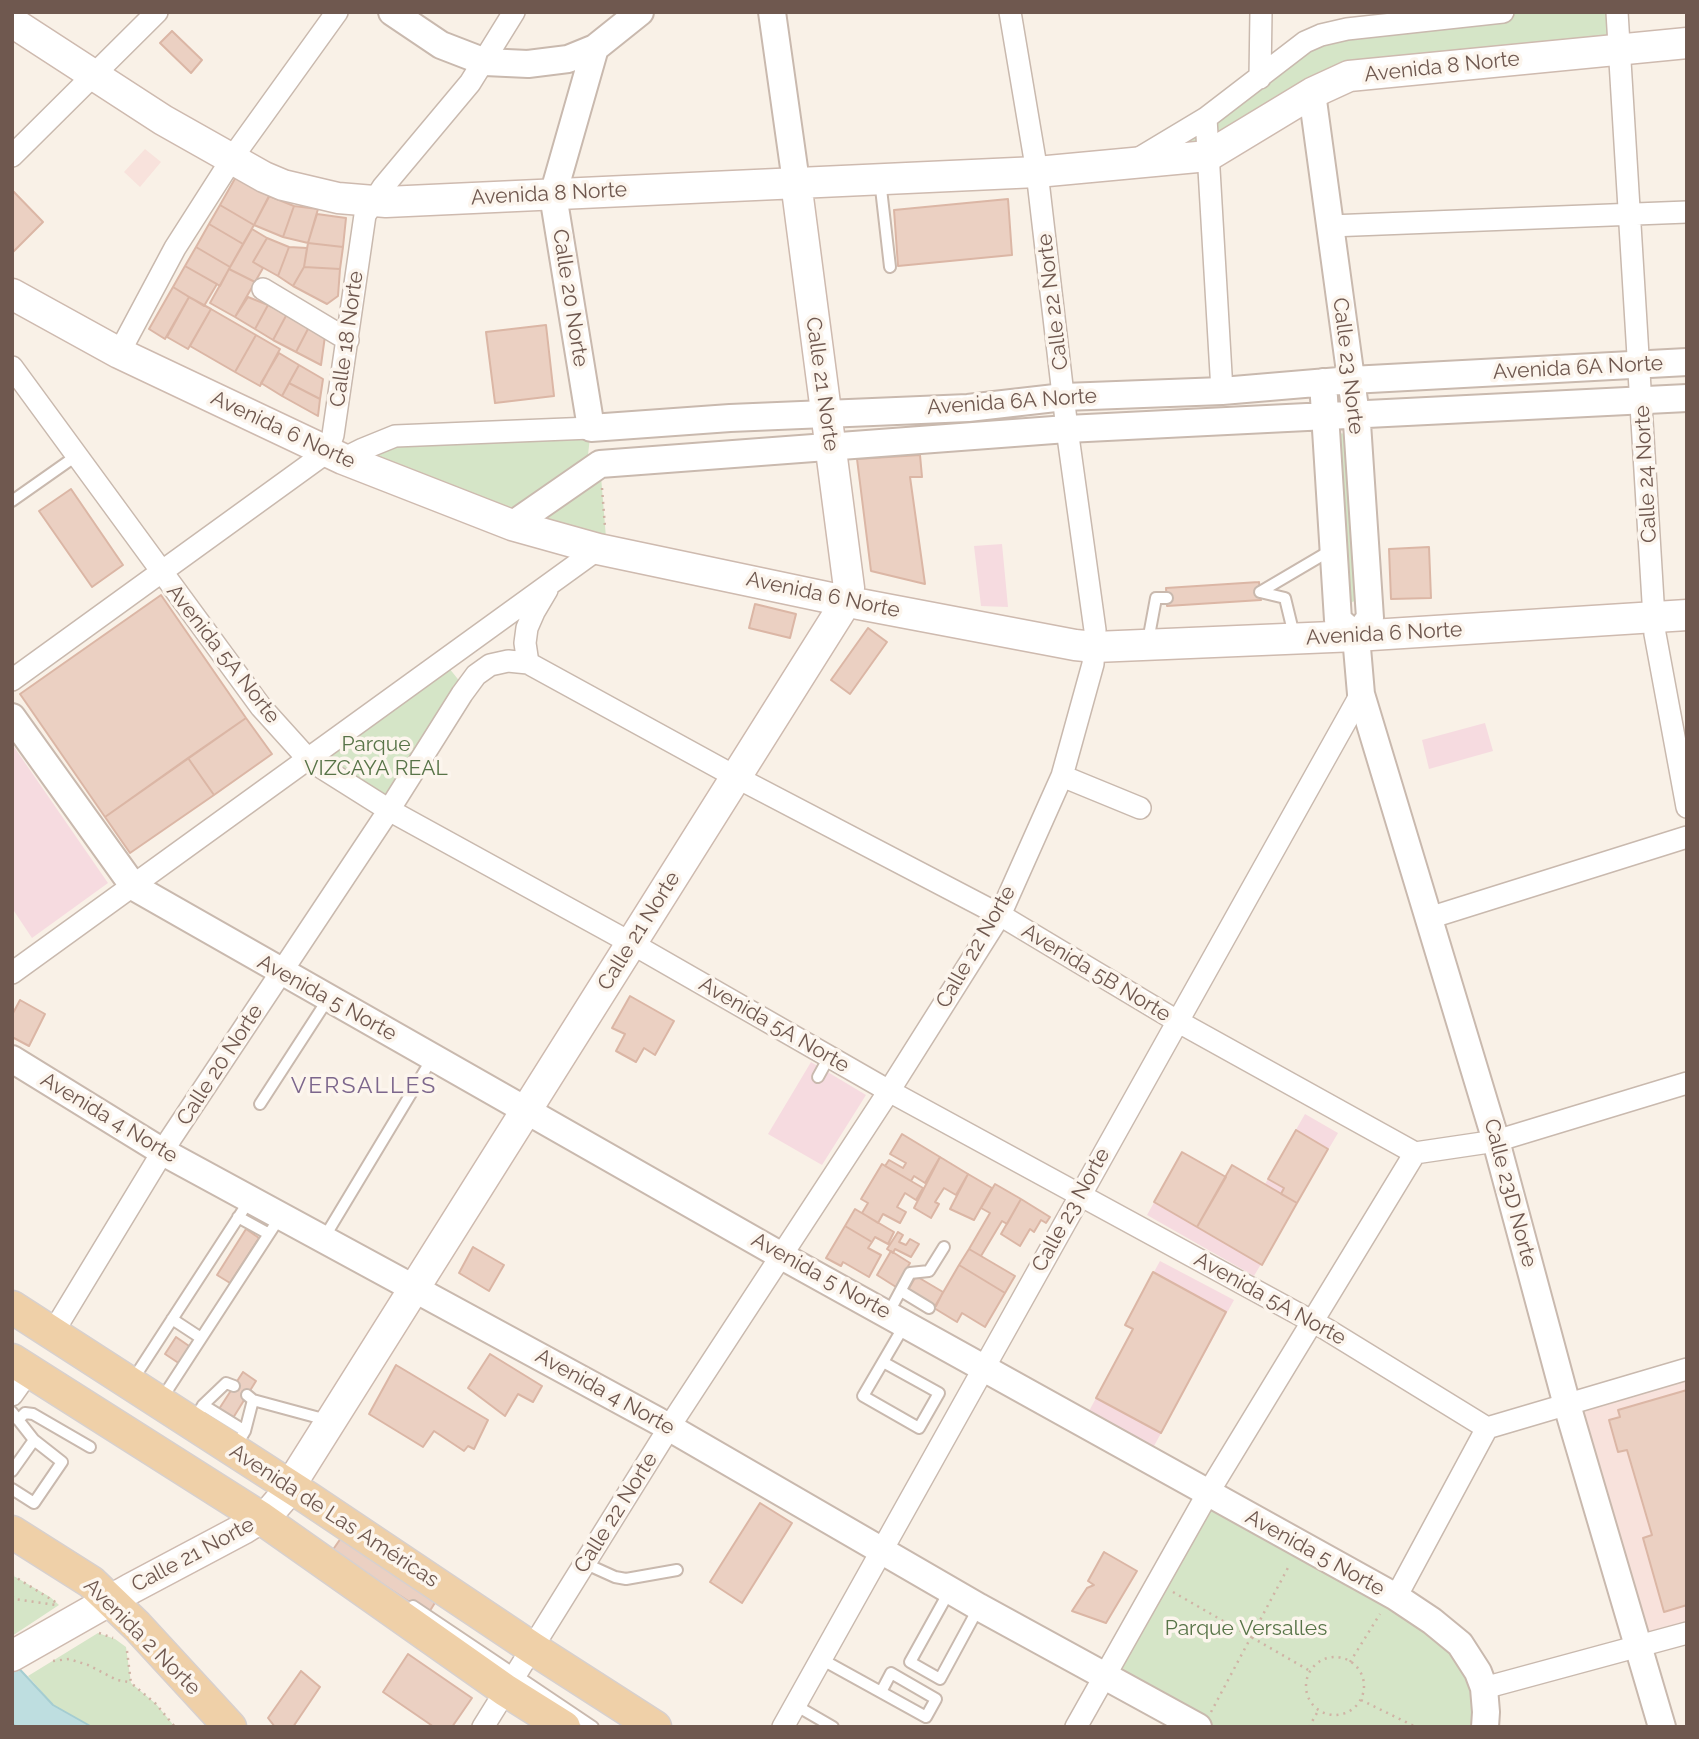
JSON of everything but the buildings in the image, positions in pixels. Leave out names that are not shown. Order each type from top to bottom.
[{"type":"main road","name":"Avenida 8 Norte","points":[[12,22],[163,120],[232,160],[283,185],[338,198],[373,201],[1037,172],[1208,156],[1312,93],[1349,76],[1687,43]]},
{"type":"main road","name":"Calle 21 Norte","points":[[33,1653],[111,1600],[273,1505],[330,1421],[846,602],[849,587],[796,182]]},
{"type":"main road","name":"Avenida 6 Norte","points":[[12,294],[119,353],[335,456],[512,525],[603,549],[846,602],[1095,647],[1294,639],[1357,648],[1687,615]]},
{"type":"main road","name":"Avenida de Las Américas","points":[[12,1307],[159,1403],[197,1414],[239,1441],[273,1505],[524,1668],[654,1727]]},
{"type":"main road","name":"Avenida de Las Américas","points":[[18,1375],[273,1505],[524,1668],[564,1727]]},
{"type":"main road","name":"Avenida 2 Norte","points":[[12,1532],[91,1582],[230,1727]]},
{"type":"street","points":[[12,156],[157,12]]},
{"type":"street","points":[[119,353],[175,248],[232,160],[337,12]]},
{"type":"street","points":[[392,12],[441,45],[485,62],[528,64],[568,58],[595,48],[640,12]]},
{"type":"street","name":"Calle 18 Norte","points":[[335,456],[333,435],[365,215],[373,201],[485,62],[514,12]]},
{"type":"street","name":"Calle 21 Norte","points":[[772,12],[796,182]]},
{"type":"street","name":"Calle 22 Norte","points":[[484,1727],[524,1668],[584,1563],[669,1427],[1000,915],[1062,776],[1093,664],[1095,630],[1067,429],[1037,172],[1010,12]]},
{"type":"street","points":[[1259,78],[1261,12]]},
{"type":"street","name":"Avenida 8 Norte","points":[[1133,162],[1206,118],[1305,42],[1321,34],[1503,12]]},
{"type":"street","name":"Calle 24 Norte","points":[[1617,12],[1655,634],[1687,807]]},
{"type":"street","name":"Calle 20 Norte","points":[[591,428],[553,195],[595,48]]},
{"type":"street","name":"Calle 23 Norte","points":[[1312,93],[1355,415],[1370,618],[1357,648]]},
{"type":"street","points":[[1206,118],[1222,391]]},
{"type":"street","points":[[1330,226],[1687,212]]},
{"type":"street","points":[[263,289],[348,340]]},
{"type":"street","name":"Avenida 6A Norte","points":[[335,456],[395,436],[968,408],[1065,397],[1222,391],[1351,380],[1687,362]]},
{"type":"street","name":"Avenida 5A Norte","points":[[12,367],[261,707],[308,759],[389,810],[631,943],[888,1091],[1312,1322],[1487,1428]]},
{"type":"street","name":"Calle 23 Norte","points":[[1323,382],[1338,620],[1357,648]]},
{"type":"street","name":"Avenida 6A Norte","points":[[600,464],[1067,429],[1687,398]]},
{"type":"street","points":[[12,680],[161,573],[335,456]]},
{"type":"street","points":[[512,525],[600,464]]},
{"type":"street","points":[[12,973],[550,584],[603,549]]},
{"type":"street","points":[[528,663],[525,643],[527,628],[550,584]]},
{"type":"street","name":"Calle 23D Norte","points":[[1357,648],[1361,694],[1496,1141],[1567,1405],[1662,1727]]},
{"type":"street","name":"Calle 20 Norte","points":[[52,1334],[163,1152],[475,675],[491,665],[508,661],[528,663]]},
{"type":"street","name":"Avenida 5B Norte","points":[[528,663],[736,777],[1000,915],[1177,1021],[1415,1153]]},
{"type":"street","points":[[427,675],[440,668],[449,668],[461,683],[462,694]]},
{"type":"street","name":"Calle 23 Norte","points":[[783,1727],[1361,694]]},
{"type":"street","name":"Avenida 5 Norte","points":[[12,717],[134,887],[780,1255],[898,1309],[984,1367],[1300,1545],[1389,1603],[1432,1621],[1460,1644],[1478,1672],[1484,1688]]},
{"type":"street","points":[[1062,776],[1140,808]]},
{"type":"street","points":[[1429,918],[1687,837]]},
{"type":"street","name":"Avenida 4 Norte","points":[[12,1059],[163,1152],[244,1208],[275,1225],[324,1239],[414,1287],[669,1427],[950,1590],[1105,1676],[1204,1721]]},
{"type":"street","points":[[1076,1727],[1208,1493],[1415,1153],[1496,1141],[1687,1083]]},
{"type":"street","points":[[1389,1603],[1487,1428],[1687,1369]]},
{"type":"street","points":[[1485,1727],[1484,1688],[1687,1633]]},
{"type":"lane","points":[[880,178],[890,267]]},
{"type":"lane","points":[[12,501],[76,456]]},
{"type":"lane","points":[[1294,639],[1285,598],[1260,592],[1334,548]]},
{"type":"lane","points":[[1148,643],[1156,598],[1167,598]]},
{"type":"lane","points":[[260,1104],[328,999]]},
{"type":"lane","points":[[818,1077],[829,1057]]},
{"type":"lane","points":[[324,1239],[433,1058]]},
{"type":"lane","points":[[130,1384],[244,1208]]},
{"type":"lane","points":[[159,1403],[239,1275],[275,1225]]},
{"type":"lane","points":[[883,1362],[939,1393],[919,1428],[863,1396],[883,1362],[910,1273],[929,1271],[944,1247]]},
{"type":"lane","points":[[212,1257],[223,1265]]},
{"type":"lane","points":[[898,1309],[929,1308]]},
{"type":"lane","points":[[172,1319],[201,1338]]},
{"type":"lane","points":[[12,1321],[273,1505]]},
{"type":"lane","points":[[159,1340],[169,1347]]},
{"type":"lane","points":[[197,1414],[226,1383],[234,1386]]},
{"type":"lane","points":[[239,1441],[250,1398],[330,1421]]},
{"type":"lane","points":[[12,1489],[34,1503],[62,1462],[34,1440],[15,1416],[33,1414],[90,1447]]},
{"type":"lane","points":[[12,1471],[34,1440]]},
{"type":"lane","points":[[584,1563],[626,1579],[677,1570]]},
{"type":"lane","points":[[950,1590],[910,1662],[940,1679],[979,1606]]},
{"type":"lane","points":[[400,1597],[524,1668],[593,1727]]},
{"type":"lane","points":[[821,1659],[926,1717],[936,1699],[891,1673],[881,1692]]},
{"type":"lane","points":[[795,1705],[832,1727]]},
{"type":"path","points":[[600,464],[603,549]]},
{"type":"path","points":[[1204,1721],[1300,1545]]},
{"type":"path","points":[[12,1575],[59,1605],[15,1599],[12,1596]]},
{"type":"path","points":[[1170,1590],[1310,1671]]},
{"type":"path","points":[[1350,1662],[1389,1603]]},
{"type":"path","points":[[98,1633],[115,1639]]},
{"type":"path","points":[[127,1647],[131,1683]]},
{"type":"path","points":[[33,1653],[89,1665],[117,1680],[131,1683],[156,1704],[175,1727]]},
{"type":"path","points":[[1339,1657],[1350,1662],[1363,1678],[1361,1700],[1347,1713],[1337,1716],[1318,1711],[1308,1697],[1306,1688],[1310,1671],[1328,1658],[1339,1657]]},
{"type":"path","points":[[1361,1700],[1416,1727]]},
{"type":"path","points":[[1309,1727],[1318,1711]]},
{"type":"shaded area","points":[[145,149],[161,162],[140,187],[124,172]]},
{"type":"shaded area","points":[[1002,544],[1008,607],[981,606],[974,546]]},
{"type":"shaded area","points":[[1485,723],[1493,751],[1429,769],[1422,740]]},
{"type":"shaded area","points":[[12,744],[108,883],[32,938],[12,908]]},
{"type":"shaded area","points":[[811,1062],[866,1095],[822,1165],[768,1134]]},
{"type":"shaded area","points":[[1305,1114],[1338,1133],[1254,1276],[1147,1215],[1182,1152],[1225,1177],[1265,1184]]},
{"type":"shaded area","points":[[1160,1261],[1234,1300],[1154,1446],[1089,1411],[1133,1330],[1125,1325]]},
{"type":"shaded area","points":[[1687,1369],[1687,1633],[1639,1647],[1567,1405]]},
{"type":"green space","points":[[1503,12],[1617,12],[1619,49],[1349,76],[1208,156],[1133,162],[1305,42]]},
{"type":"green space","points":[[591,428],[586,473],[600,464],[607,550],[364,468],[363,449]]},
{"type":"green space","points":[[1338,433],[1347,434],[1361,599],[1352,602],[1346,601]]},
{"type":"green space","name":"Parque VIZCAYA REAL","points":[[449,668],[461,683],[389,810],[308,759]]},
{"type":"green space","name":"Parque Versalles","points":[[1208,1493],[1460,1644],[1485,1727],[1198,1727],[1105,1676]]},
{"type":"green space","points":[[12,1575],[59,1605],[12,1636]]},
{"type":"green space","points":[[98,1633],[115,1639],[126,1647],[131,1683],[156,1704],[175,1727],[92,1727],[53,1705],[28,1676]]},
{"type":"water","points":[[12,1661],[53,1705],[92,1727],[16,1727],[12,1723]]},
{"type":"district","name":"VERSALLES","points":[[364,1086]]}]
